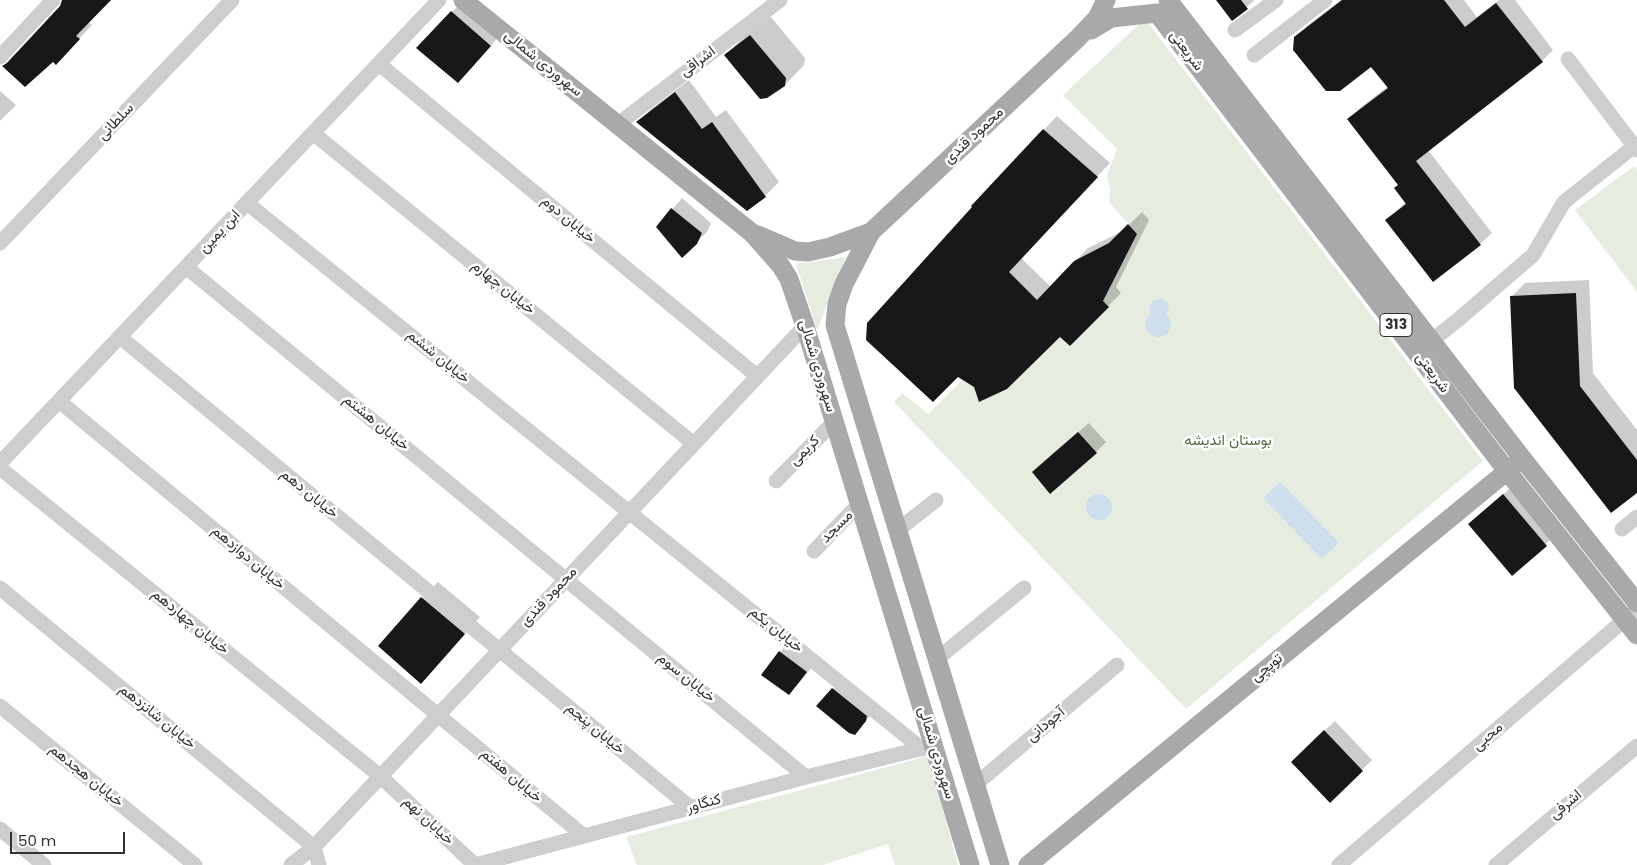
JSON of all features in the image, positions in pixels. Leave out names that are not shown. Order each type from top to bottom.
[{"type":"main road","name":"سهروردی شمالی","points":[[464,0],[752,232],[781,266],[789,279],[859,504],[928,747],[970,865]]},
{"type":"main road","name":"محمود قندی","points":[[870,232],[1077,39],[1097,18],[1106,0]]},
{"type":"main road","name":"محمود قندی","points":[[1077,39],[1111,18],[1163,6]]},
{"type":"main road","name":"شریعتی","points":[[1163,6],[1431,341],[1637,604]]},
{"type":"main road","name":"شریعتی","points":[[1163,6],[1507,471],[1631,614],[1637,635]]},
{"type":"main road","points":[[752,232],[795,251],[808,252],[830,247],[870,232]]},
{"type":"main road","name":"سهروردی شمالی","points":[[870,232],[844,284],[837,304],[835,325],[1000,865]]},
{"type":"main road","name":"توپچی","points":[[1028,865],[1522,458]]},
{"type":"street","points":[[0,57],[53,0]]},
{"type":"street","name":"سلطانی","points":[[0,243],[232,0]]},
{"type":"street","name":"ابن یمین","points":[[0,463],[439,0]]},
{"type":"street","name":"اشراقی","points":[[617,124],[780,0]]},
{"type":"street","points":[[1235,30],[1276,0]]},
{"type":"street","points":[[1254,54],[1325,0]]},
{"type":"street","points":[[1431,341],[1459,320],[1533,255],[1564,202],[1636,147],[1568,59]]},
{"type":"street","name":"خیابان دوم","points":[[379,64],[757,376]]},
{"type":"street","name":"خیابان چهارم","points":[[313,133],[694,444]]},
{"type":"street","name":"خیابان ششم","points":[[247,203],[630,512]]},
{"type":"street","name":"خیابان هشتم","points":[[186,267],[566,579]]},
{"type":"street","name":"محمود قندی","points":[[291,865],[314,847],[805,326]]},
{"type":"street","name":"خیابان دهم","points":[[120,337],[499,650]]},
{"type":"street","name":"خیابان دوازدهم","points":[[58,401],[438,715]]},
{"type":"street","name":"کریمی","points":[[776,481],[834,422]]},
{"type":"street","name":"خیابان چهاردهم","points":[[0,468],[380,776]]},
{"type":"street","points":[[898,530],[936,500]]},
{"type":"street","name":"مسجد","points":[[814,551],[859,504]]},
{"type":"street","name":"خیابان یکم","points":[[630,512],[928,747]]},
{"type":"street","points":[[1622,529],[1637,517]]},
{"type":"street","name":"خیابان سوم","points":[[566,579],[806,777]]},
{"type":"street","name":"خیابان شانزدهم","points":[[0,588],[314,847]]},
{"type":"street","points":[[937,659],[1024,588]]},
{"type":"street","name":"محبی","points":[[1339,865],[1631,614]]},
{"type":"street","name":"خیابان پنجم","points":[[499,650],[691,808]]},
{"type":"street","name":"آجودانی","points":[[976,784],[1117,665]]},
{"type":"street","name":"خیابان هجدهم","points":[[0,706],[195,865]]},
{"type":"street","name":"خیابان هفتم","points":[[438,715],[584,836]]},
{"type":"street","name":"اشرفی","points":[[1496,865],[1637,746]]},
{"type":"street","name":"کنگاور","points":[[475,865],[806,777],[928,747]]},
{"type":"street","name":"خیابان نهم","points":[[380,776],[475,865]]},
{"type":"street","points":[[0,829],[44,865]]},
{"type":"street","points":[[314,847],[318,865]]},
{"type":"green space","name":"بوستان اندیشه","points":[[1145,19],[1483,461],[1186,709],[894,402],[902,393],[928,414],[962,380],[974,387],[979,402],[1007,389],[1060,337],[1070,346],[1108,307],[1103,301],[1137,234],[1109,202],[1110,190],[1107,175],[1117,149],[1063,95]]},
{"type":"green space","points":[[1634,166],[1637,169],[1637,292],[1575,210]]},
{"type":"green space","points":[[846,257],[817,330],[796,264]]},
{"type":"green space","points":[[928,756],[958,865],[895,865],[888,844],[823,865],[637,865],[626,837]]},
{"type":"water","points":[[1161,298],[1168,303],[1169,307],[1166,314],[1171,320],[1171,324],[1168,333],[1161,337],[1156,337],[1149,333],[1145,325],[1146,320],[1151,314],[1149,309],[1152,301]]},
{"type":"water","points":[[1280,482],[1339,543],[1322,559],[1263,498]]},
{"type":"water","points":[[1099,494],[1108,498],[1112,507],[1108,516],[1099,520],[1090,516],[1086,507],[1090,498]]},
{"type":"building","points":[[62,0],[111,0],[76,36],[80,39],[56,65],[53,62],[25,87],[2,66],[7,63],[60,6]]},
{"type":"building","points":[[1216,0],[1241,0],[1248,9],[1232,21]]},
{"type":"building","points":[[1342,0],[1444,0],[1465,27],[1496,3],[1543,62],[1416,161],[1481,245],[1433,282],[1385,220],[1406,204],[1394,188],[1398,185],[1347,119],[1388,88],[1371,67],[1340,91],[1326,91],[1293,50],[1294,37]]},
{"type":"building","points":[[451,11],[491,46],[458,83],[416,48]]},
{"type":"building","points":[[750,35],[786,78],[785,86],[767,98],[760,99],[724,55]]},
{"type":"building","points":[[675,92],[702,129],[712,122],[766,197],[747,211],[636,122]]},
{"type":"building","points":[[1043,129],[1098,177],[1009,272],[1037,300],[1074,261],[1109,243],[1128,224],[1137,234],[1103,301],[1109,307],[1070,346],[1060,337],[1007,389],[979,402],[974,387],[958,377],[933,402],[866,340],[867,323],[971,206]]},
{"type":"building","points":[[671,208],[702,233],[697,244],[682,258],[656,227]]},
{"type":"building","points":[[1576,293],[1580,386],[1637,460],[1637,493],[1611,513],[1514,388],[1510,296]]},
{"type":"building","points":[[1078,432],[1097,453],[1050,494],[1032,472]]},
{"type":"building","points":[[1503,494],[1547,546],[1512,576],[1468,524]]},
{"type":"building","points":[[421,597],[465,634],[421,684],[378,646]]},
{"type":"building","points":[[779,651],[807,672],[789,695],[761,675]]},
{"type":"building","points":[[832,688],[867,716],[866,721],[855,735],[849,733],[816,706]]},
{"type":"building","points":[[1324,730],[1363,771],[1330,803],[1291,762]]}]
